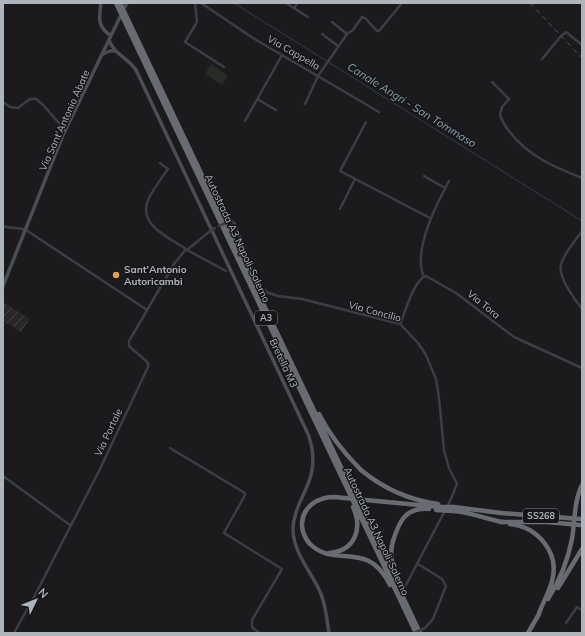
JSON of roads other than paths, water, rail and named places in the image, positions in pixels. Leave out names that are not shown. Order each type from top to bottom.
[{"type":"highway","name":"Autostrada A3 Napoli-Salerno","points":[[116,3],[336,467],[414,624],[420,633]]},
{"type":"highway","name":"Autostrada A3 Napoli-Salerno","points":[[120,3],[414,624],[415,633]]},
{"type":"highway","name":"A3","points":[[293,367],[310,395],[327,429],[343,451],[376,482],[397,493],[415,499],[500,522]]},
{"type":"highway","name":"A3","points":[[323,553],[335,552],[347,547],[354,539],[357,530],[357,519],[355,512],[336,467]]},
{"type":"highway","name":"SS268","points":[[544,607],[558,581],[566,560],[572,539],[577,499],[582,484]]},
{"type":"highway","name":"A3","points":[[414,624],[397,600],[386,578],[374,565],[360,557],[329,555],[323,553],[318,551],[309,543],[303,534],[302,523],[308,507],[322,498],[338,497],[501,513]]},
{"type":"highway","name":"A3","points":[[414,624],[392,564],[391,552],[393,541],[400,522],[409,513],[422,509],[453,509]]},
{"type":"highway","name":"SS268","points":[[501,513],[582,519]]},
{"type":"highway","name":"SS268","points":[[500,522],[525,527],[534,532],[544,541],[551,555],[554,571],[550,590],[538,616]]},
{"type":"highway","name":"SS268","points":[[500,522],[547,522],[581,525]]},
{"type":"highway","name":"SS268","points":[[528,633],[582,548]]},
{"type":"street","points":[[101,3],[99,22],[103,30],[111,36]]},
{"type":"street","points":[[195,3],[197,22],[185,42],[224,67]]},
{"type":"street","name":"Via Cappella","points":[[201,3],[247,34],[380,112]]},
{"type":"street","points":[[286,3],[308,18]]},
{"type":"street","points":[[294,9],[297,3]]},
{"type":"street","points":[[305,104],[318,76],[347,34],[353,30],[364,17],[377,31],[380,31],[402,3]]},
{"type":"street","name":"Via Sant'Antonio Abate","points":[[3,286],[66,129],[120,17]]},
{"type":"street","points":[[332,22],[347,34]]},
{"type":"street","points":[[542,59],[566,32],[582,44]]},
{"type":"street","points":[[322,34],[338,46]]},
{"type":"street","points":[[103,54],[113,50],[110,40]]},
{"type":"street","name":"Bretella M3","points":[[107,46],[128,60],[136,70],[308,434],[313,455],[312,469],[308,485],[295,516],[294,536],[301,558],[316,583],[322,599],[329,633]]},
{"type":"street","points":[[245,121],[282,55]]},
{"type":"street","points":[[492,82],[508,99],[502,108],[500,115],[516,141],[530,153],[548,164],[582,178]]},
{"type":"street","points":[[3,102],[10,107],[18,108],[30,99],[36,99],[66,129]]},
{"type":"street","points":[[257,99],[276,110]]},
{"type":"street","points":[[366,122],[340,171],[430,218]]},
{"type":"street","points":[[160,163],[168,169],[147,202],[145,210],[147,219],[152,227],[186,249],[226,271]]},
{"type":"street","points":[[424,176],[445,188]]},
{"type":"street","points":[[340,209],[355,179]]},
{"type":"street","points":[[400,324],[417,284],[424,277],[421,270],[421,257],[430,218],[449,181]]},
{"type":"street","name":"Via Concilio","points":[[186,249],[215,228],[232,221],[235,224],[253,271],[261,287],[266,292],[278,296],[302,299],[400,324],[422,349],[433,370],[438,388],[444,450],[449,468],[457,484],[451,499],[406,585]]},
{"type":"street","points":[[3,226],[26,230],[147,310]]},
{"type":"street","points":[[582,231],[560,265],[561,274],[566,284],[582,309]]},
{"type":"street","name":"Via Portale","points":[[14,633],[99,471],[148,367],[146,361],[128,345],[129,341],[174,264],[186,249]]},
{"type":"street","name":"Via Tora","points":[[424,277],[426,276],[456,293],[514,337],[582,368]]},
{"type":"street","points":[[170,448],[245,493],[224,533],[282,569],[252,620],[252,627],[259,633]]},
{"type":"street","points":[[3,476],[70,525]]},
{"type":"street","points":[[415,633],[425,628],[433,619],[446,586],[442,579],[418,564]]},
{"type":"street","points":[[566,623],[577,607],[582,610]]},
{"type":"waterway","name":"Canale Angri - San Tommaso","points":[[234,3],[582,221]]},
{"type":"railway","points":[[530,3],[582,58]]},
{"type":"place","name":"Sant'Antonio Autoricambi","points":[[116,275]]}]
